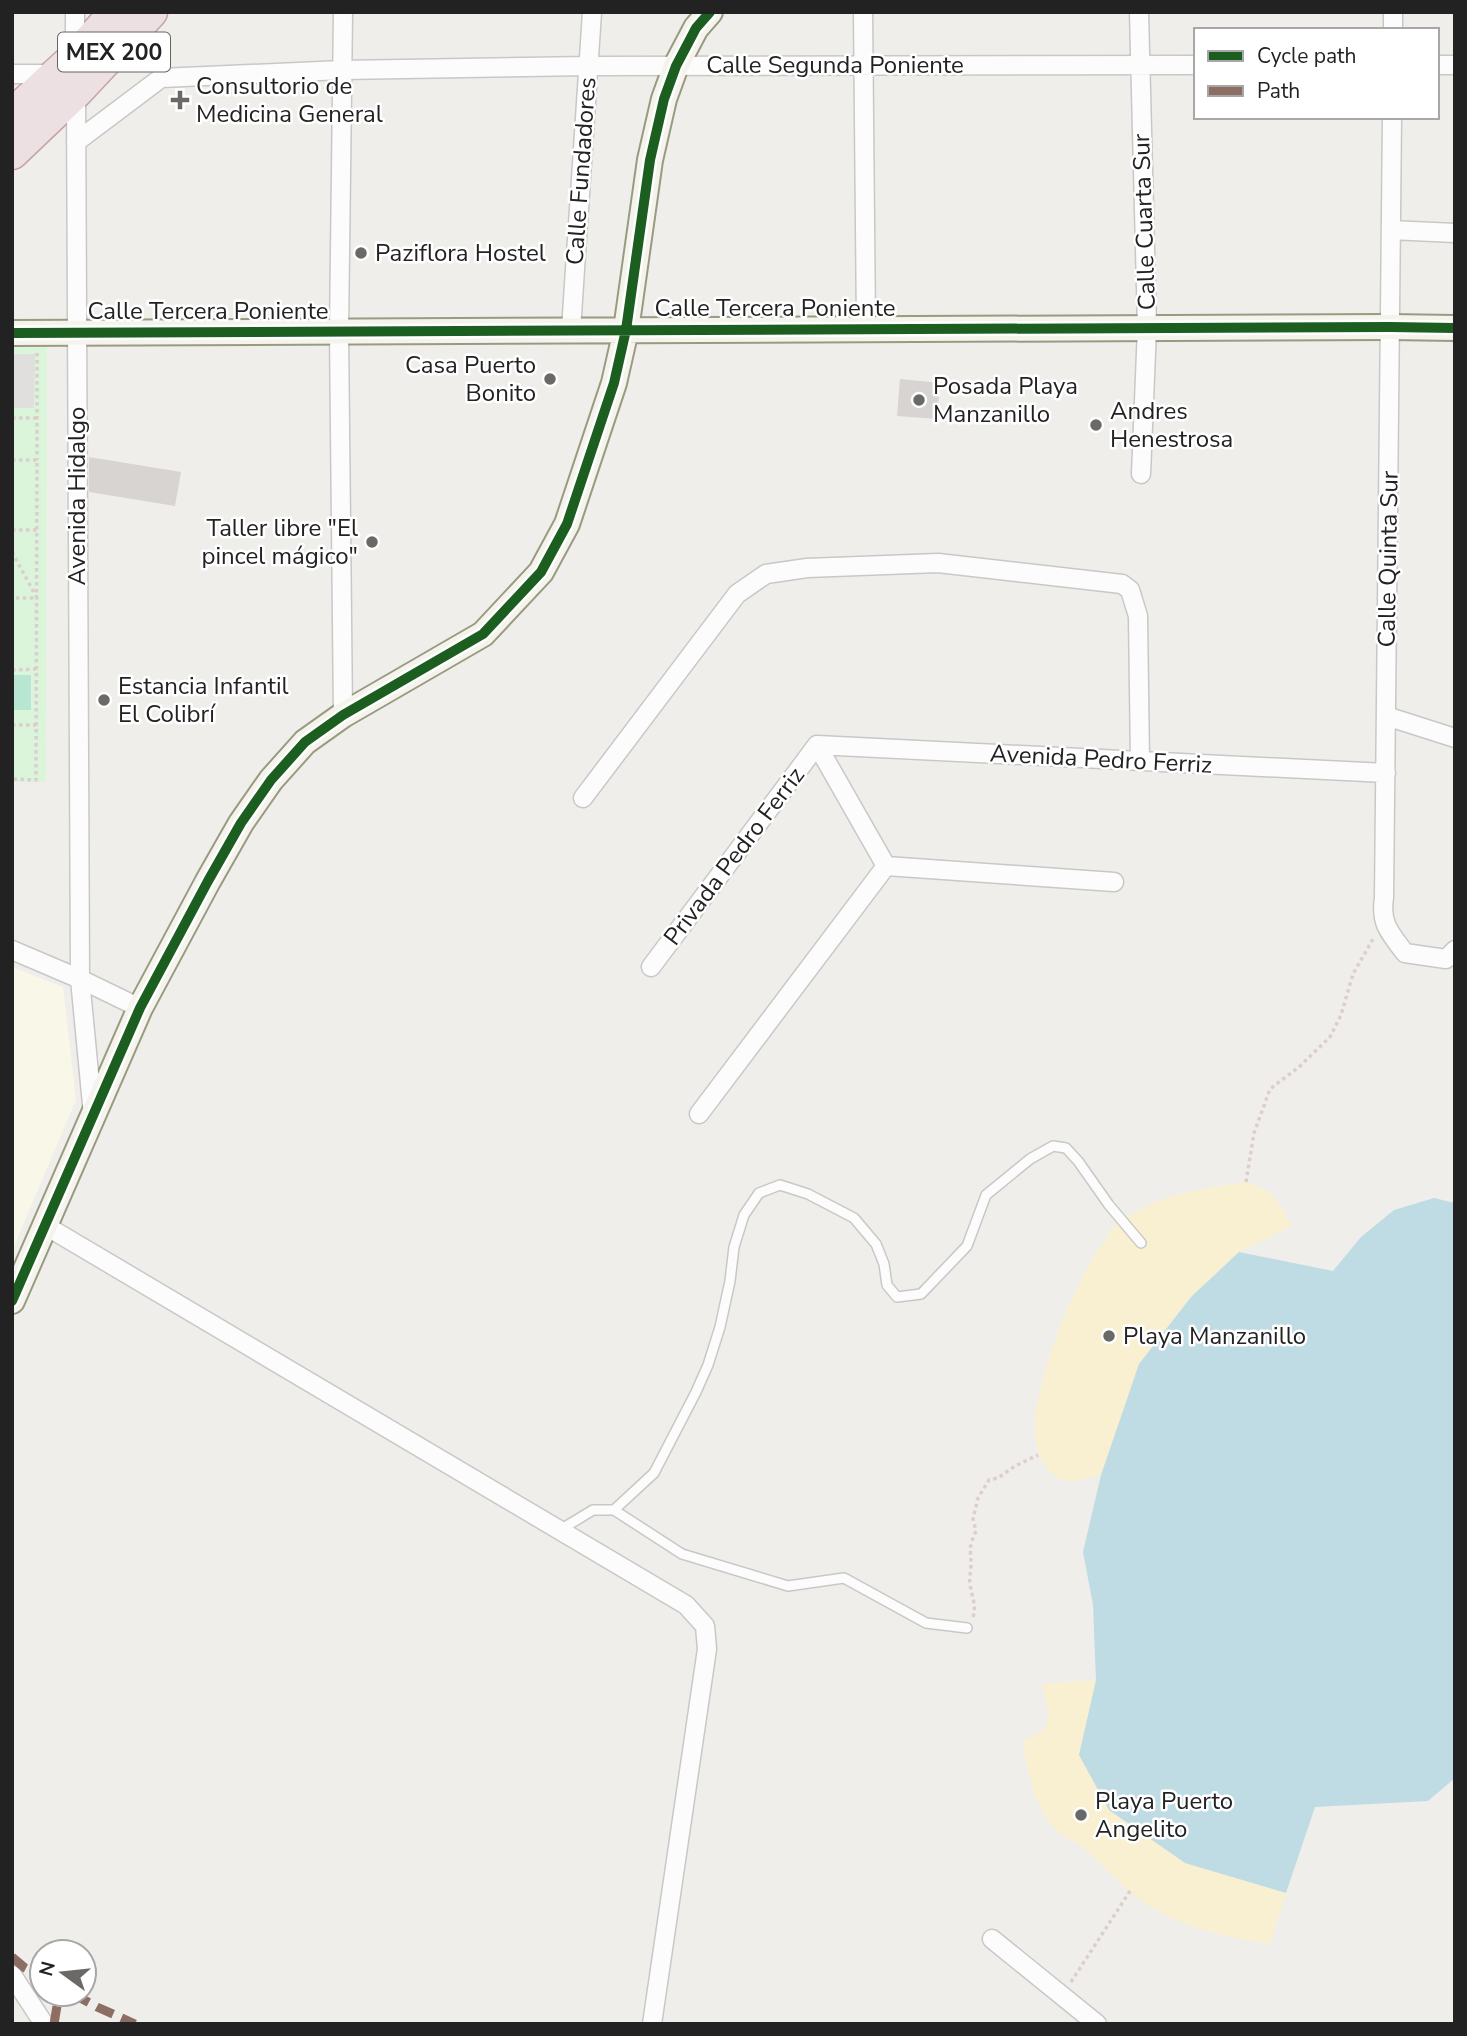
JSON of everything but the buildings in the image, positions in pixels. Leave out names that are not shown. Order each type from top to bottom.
[{"type":"highway","name":"MEX 200","points":[[12,153],[116,12]]},
{"type":"highway","name":"MEX 200","points":[[12,115],[151,12]]},
{"type":"street","name":"Avenida Hidalgo","points":[[75,12],[69,74],[76,142],[80,979],[93,1118]]},
{"type":"street","points":[[343,12],[339,332],[343,715]]},
{"type":"street","name":"Calle Fundadores","points":[[571,330],[592,12]]},
{"type":"street","points":[[12,1301],[140,1008],[208,880],[264,790],[305,742],[343,715],[483,634],[541,572],[567,524],[614,383],[626,330],[650,160],[664,99],[676,66],[696,28],[710,12]]},
{"type":"street","points":[[863,12],[866,329]]},
{"type":"street","name":"Calle Cuarta Sur","points":[[1139,12],[1147,328],[1141,474]]},
{"type":"street","name":"Calle Segunda Poniente","points":[[76,142],[162,78],[342,70],[588,65],[1194,65]]},
{"type":"street","points":[[12,74],[69,74]]},
{"type":"street","name":"Calle Quinta Sur","points":[[1392,119],[1382,911],[1385,925],[1405,953],[1450,954]]},
{"type":"street","points":[[1391,230],[1455,233]]},
{"type":"street","name":"Calle Tercera Poniente","points":[[12,333],[1455,328]]},
{"type":"street","points":[[583,797],[737,594],[766,575],[807,568],[938,563],[1122,583],[1130,590],[1138,616],[1140,761]]},
{"type":"street","points":[[1386,716],[1455,738]]},
{"type":"street","points":[[817,745],[886,866]]},
{"type":"street","name":"Avenida Pedro Ferriz","points":[[817,745],[1385,773]]},
{"type":"street","name":"Privada Pedro Ferriz","points":[[651,967],[817,745]]},
{"type":"street","points":[[886,866],[1114,882]]},
{"type":"street","points":[[699,1114],[886,866]]},
{"type":"street","points":[[12,950],[140,1008]]},
{"type":"street","points":[[46,1226],[686,1605],[705,1626],[707,1649],[652,2024]]},
{"type":"street","points":[[992,1939],[1097,2024]]},
{"type":"street","points":[[12,1975],[44,2024]]},
{"type":"lane","points":[[614,1510],[654,1474],[696,1392],[720,1327],[734,1247],[744,1215],[760,1193],[780,1185],[808,1194],[854,1218],[876,1244],[884,1264],[887,1285],[897,1297],[920,1294],[967,1246],[986,1195],[1030,1159],[1053,1146],[1066,1148],[1078,1160],[1109,1205],[1141,1243]]},
{"type":"lane","points":[[560,1530],[593,1510],[614,1510],[682,1554],[788,1586],[844,1578],[926,1623],[967,1628]]},
{"type":"path","points":[[12,779],[36,780],[37,351]]},
{"type":"path","points":[[12,418],[37,418]]},
{"type":"path","points":[[12,460],[37,460]]},
{"type":"path","points":[[12,530],[37,530]]},
{"type":"path","points":[[12,552],[37,598]]},
{"type":"path","points":[[12,598],[37,598]]},
{"type":"path","points":[[12,670],[36,669]]},
{"type":"path","points":[[12,725],[36,725]]},
{"type":"path","points":[[1246,1182],[1254,1133],[1270,1089],[1299,1067],[1330,1037],[1341,1015],[1353,974],[1377,929],[1382,911]]},
{"type":"path","points":[[967,1628],[975,1614],[969,1582],[969,1553],[976,1531],[973,1519],[978,1498],[989,1480],[998,1478],[1038,1455]]},
{"type":"path","points":[[1063,1995],[1130,1891]]},
{"type":"shaded area","points":[[12,354],[35,354],[34,408],[12,408]]},
{"type":"shaded area","points":[[12,967],[63,987],[76,1100],[12,1251]]},
{"type":"sand","name":"Playa Manzanillo","points":[[1246,1182],[1270,1193],[1292,1226],[1239,1252],[1191,1297],[1139,1364],[1101,1475],[1072,1481],[1054,1475],[1041,1459],[1036,1438],[1036,1416],[1041,1386],[1054,1343],[1072,1299],[1110,1232],[1129,1215],[1160,1200]]},
{"type":"sand","name":"Playa Puerto Angelito","points":[[1096,1680],[1080,1755],[1185,1863],[1286,1893],[1270,1944],[1199,1928],[1150,1906],[1122,1885],[1087,1851],[1058,1832],[1043,1813],[1029,1773],[1022,1741],[1041,1732],[1046,1726],[1048,1713],[1043,1684]]},
{"type":"green space","points":[[12,340],[47,340],[46,782],[12,782]]},
{"type":"green space","points":[[12,675],[31,675],[31,710],[12,710]]},
{"type":"water","points":[[1434,1198],[1455,1203],[1455,1778],[1428,1801],[1315,1807],[1286,1893],[1185,1863],[1109,1810],[1079,1755],[1096,1680],[1093,1605],[1083,1552],[1101,1475],[1139,1364],[1191,1297],[1239,1252],[1333,1271],[1361,1237],[1394,1210]]},
{"type":"marked path","points":[[12,1957],[28,1970]]},
{"type":"marked path","points":[[98,2007],[135,2024]]},
{"type":"marked path","points":[[54,2024],[57,2008]]},
{"type":"cycle path","points":[[12,1301],[140,1008],[241,823],[271,780],[305,742],[343,715],[483,634],[541,572],[567,524],[614,383],[626,330],[650,160],[664,99],[676,66],[696,28],[710,12]]},
{"type":"cycle path","points":[[12,333],[1455,328]]},
{"type":"place","name":"Consultorio de Medicina General","points":[[180,100]]},
{"type":"place","name":"Paziflora Hostel","points":[[361,253]]},
{"type":"place","name":"Casa Puerto Bonito","points":[[550,379]]},
{"type":"place","name":"Posada Playa Manzanillo","points":[[919,400]]},
{"type":"place","name":"Andres Henestrosa","points":[[1096,425]]},
{"type":"place","name":"Taller libre \"El pincel mágico\"","points":[[372,542]]},
{"type":"place","name":"Estancia Infantil El Colibrí","points":[[104,700]]},
{"type":"place","name":"Playa Manzanillo","points":[[1109,1336]]},
{"type":"place","name":"Playa Puerto Angelito","points":[[1081,1815]]}]
